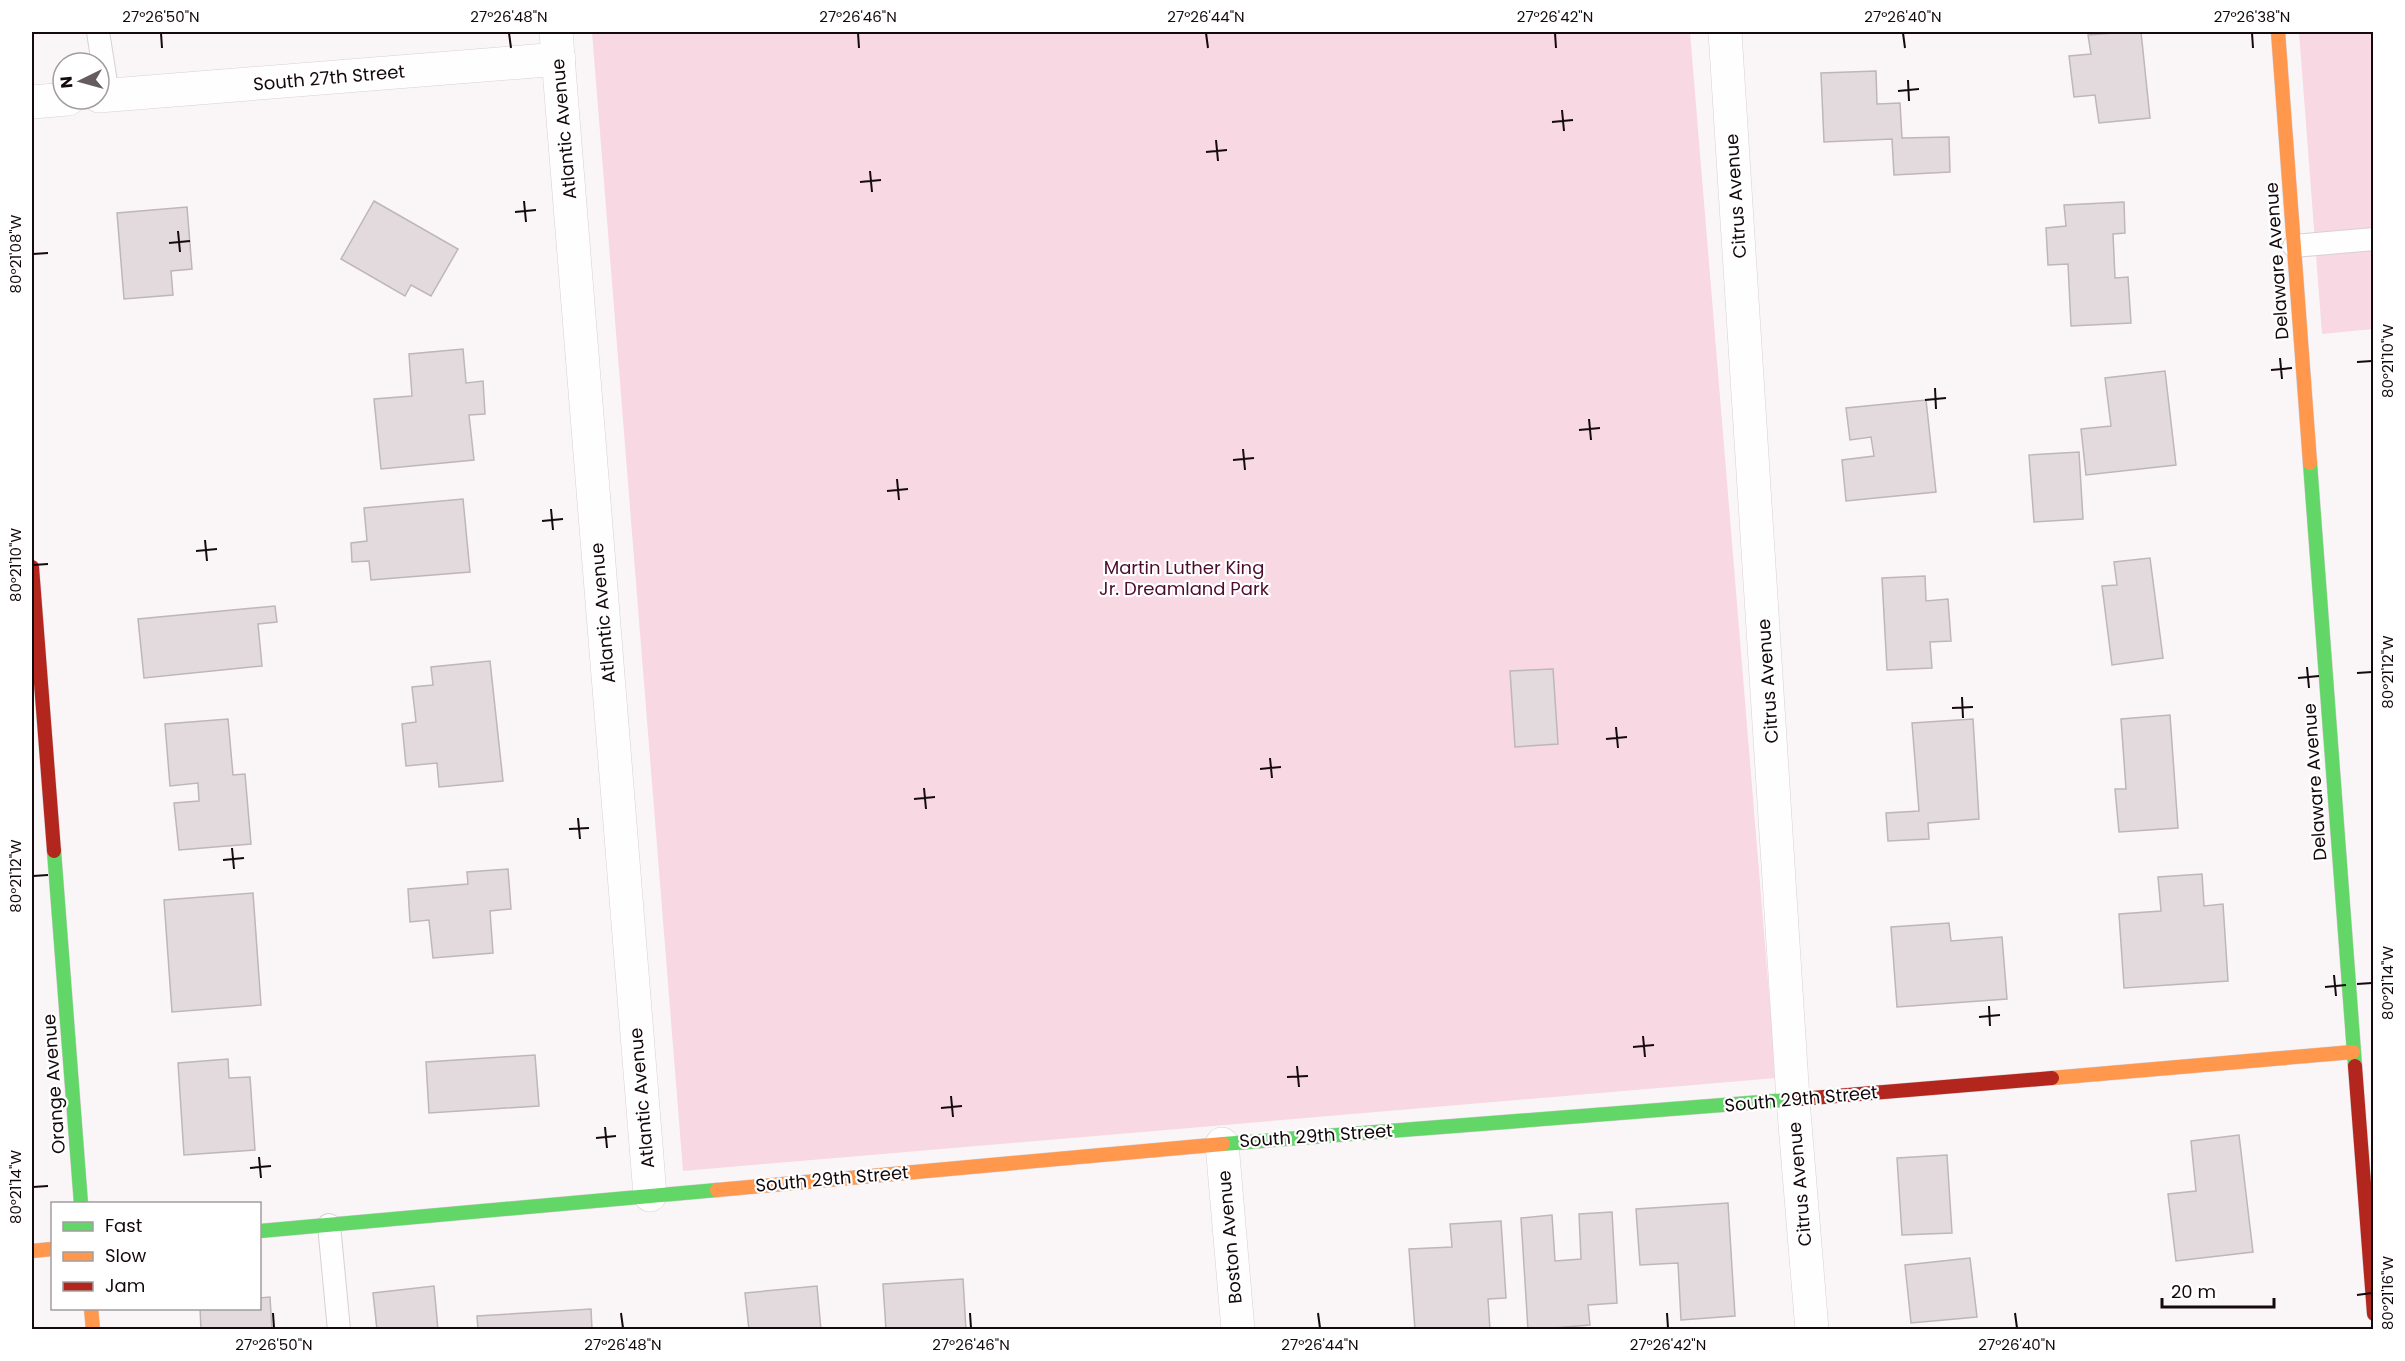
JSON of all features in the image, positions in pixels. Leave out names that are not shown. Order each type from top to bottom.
[{"type":"street","name":"Citrus Avenue","points":[[1725,32],[1793,1100],[1812,1329]]},
{"type":"street","name":"Delaware Avenue","points":[[2278,32],[2294,246],[2363,1051],[2373,1314]]},
{"type":"street","name":"South 27th Street","points":[[111,95],[557,45]]},
{"type":"street","name":"Atlantic Avenue","points":[[557,45],[650,1195]]},
{"type":"street","points":[[32,102],[51,100]]},
{"type":"street","name":"Orange Avenue","points":[[32,567],[36,666],[81,1202]]},
{"type":"street","name":"South 29th Street","points":[[261,1231],[1222,1144],[1793,1100],[2363,1051]]},
{"type":"street","name":"Boston Avenue","points":[[1222,1144],[1238,1329]]},
{"type":"street","points":[[32,1251],[51,1249]]},
{"type":"street","points":[[91,1310],[93,1329]]},
{"type":"lane","points":[[98,32],[100,51]]},
{"type":"lane","points":[[2294,246],[2373,239]]},
{"type":"lane","points":[[329,1225],[339,1329]]},
{"type":"green space","name":"Martin Luther King Jr. Dreamland Park","points":[[592,32],[1690,32],[1776,1078],[683,1171]]},
{"type":"green space","points":[[2299,32],[2373,32],[2373,329],[2322,334]]},
{"type":"building","points":[[2141,32],[2150,118],[2099,123],[2095,95],[2074,97],[2069,56],[2091,54],[2088,35]]},
{"type":"building","points":[[1876,71],[1877,104],[1900,103],[1902,138],[1949,137],[1950,172],[1894,175],[1892,139],[1824,142],[1821,73]]},
{"type":"building","points":[[374,201],[458,249],[431,296],[411,285],[405,296],[341,259]]},
{"type":"building","points":[[2124,202],[2125,233],[2113,234],[2115,278],[2128,277],[2131,323],[2071,326],[2068,264],[2048,265],[2046,228],[2066,226],[2064,205]]},
{"type":"building","points":[[187,207],[192,269],[171,271],[173,295],[124,299],[117,213]]},
{"type":"building","points":[[463,349],[466,383],[483,381],[485,414],[469,415],[474,460],[381,469],[374,399],[412,396],[409,354]]},
{"type":"building","points":[[2165,371],[2176,465],[2086,475],[2081,429],[2111,426],[2105,378]]},
{"type":"building","points":[[1926,400],[1936,492],[1846,501],[1842,460],[1874,456],[1871,437],[1850,440],[1846,408]]},
{"type":"building","points":[[2079,452],[2083,519],[2034,522],[2029,455]]},
{"type":"building","points":[[463,499],[470,572],[371,580],[369,561],[352,562],[351,543],[367,541],[364,508]]},
{"type":"building","points":[[2150,558],[2163,658],[2112,665],[2102,586],[2117,585],[2114,562]]},
{"type":"building","points":[[1925,576],[1926,601],[1948,599],[1951,641],[1930,642],[1932,668],[1887,670],[1882,578]]},
{"type":"building","points":[[275,606],[277,622],[258,624],[262,666],[144,678],[138,619]]},
{"type":"building","points":[[490,661],[503,781],[439,787],[437,763],[406,766],[402,724],[416,722],[412,687],[433,685],[431,667]]},
{"type":"building","points":[[1553,669],[1558,744],[1515,747],[1510,671]]},
{"type":"building","points":[[2170,715],[2178,828],[2119,832],[2115,789],[2126,789],[2121,719]]},
{"type":"building","points":[[228,719],[233,775],[245,774],[251,844],[179,850],[174,803],[199,801],[198,783],[170,786],[165,724]]},
{"type":"building","points":[[1973,719],[1979,819],[1928,823],[1929,839],[1888,841],[1886,813],[1919,811],[1912,723]]},
{"type":"building","points":[[508,869],[511,909],[490,911],[493,953],[433,958],[429,920],[410,922],[408,889],[468,884],[467,872]]},
{"type":"building","points":[[2202,874],[2204,906],[2223,904],[2228,981],[2124,988],[2119,914],[2161,911],[2158,877]]},
{"type":"building","points":[[253,893],[261,1005],[172,1012],[164,900]]},
{"type":"building","points":[[1949,923],[1951,941],[2002,937],[2007,999],[1897,1007],[1891,927]]},
{"type":"building","points":[[535,1055],[539,1106],[429,1113],[426,1062]]},
{"type":"building","points":[[228,1059],[229,1078],[250,1077],[255,1150],[184,1155],[178,1063]]},
{"type":"building","points":[[2239,1135],[2253,1252],[2176,1261],[2168,1194],[2196,1191],[2191,1141]]},
{"type":"building","points":[[1947,1155],[1952,1233],[1902,1235],[1897,1158]]},
{"type":"building","points":[[1728,1203],[1735,1316],[1681,1320],[1678,1263],[1640,1265],[1636,1209]]},
{"type":"building","points":[[1612,1212],[1617,1303],[1588,1305],[1590,1325],[1528,1330],[1521,1218],[1552,1215],[1555,1261],[1581,1259],[1579,1214]]},
{"type":"building","points":[[1501,1221],[1506,1298],[1488,1299],[1490,1330],[1415,1330],[1409,1249],[1452,1247],[1450,1224]]},
{"type":"building","points":[[1970,1258],[1977,1317],[1911,1323],[1905,1265]]},
{"type":"building","points":[[963,1279],[966,1330],[886,1330],[883,1284]]},
{"type":"building","points":[[434,1286],[438,1330],[377,1330],[373,1293]]},
{"type":"building","points":[[817,1286],[821,1330],[749,1330],[745,1293]]},
{"type":"building","points":[[270,1297],[272,1330],[201,1330],[200,1310],[261,1310],[261,1298]]},
{"type":"building","points":[[591,1309],[592,1330],[478,1330],[477,1316]]},
{"type":"traffic: fast","points":[[2310,463],[2355,1066]]},
{"type":"traffic: fast","points":[[54,851],[81,1202]]},
{"type":"traffic: fast","points":[[1223,1144],[1800,1099]]},
{"type":"traffic: fast","points":[[261,1231],[717,1190]]},
{"type":"traffic: slow","points":[[2278,32],[2310,463]]},
{"type":"traffic: slow","points":[[2052,1078],[2353,1052]]},
{"type":"traffic: slow","points":[[717,1190],[1223,1144]]},
{"type":"traffic: slow","points":[[32,1251],[51,1249]]},
{"type":"traffic: slow","points":[[91,1310],[93,1330]]},
{"type":"traffic: jam","points":[[32,567],[54,851]]},
{"type":"traffic: jam","points":[[2355,1066],[2374,1314]]},
{"type":"traffic: jam","points":[[1800,1099],[2052,1078]]}]
